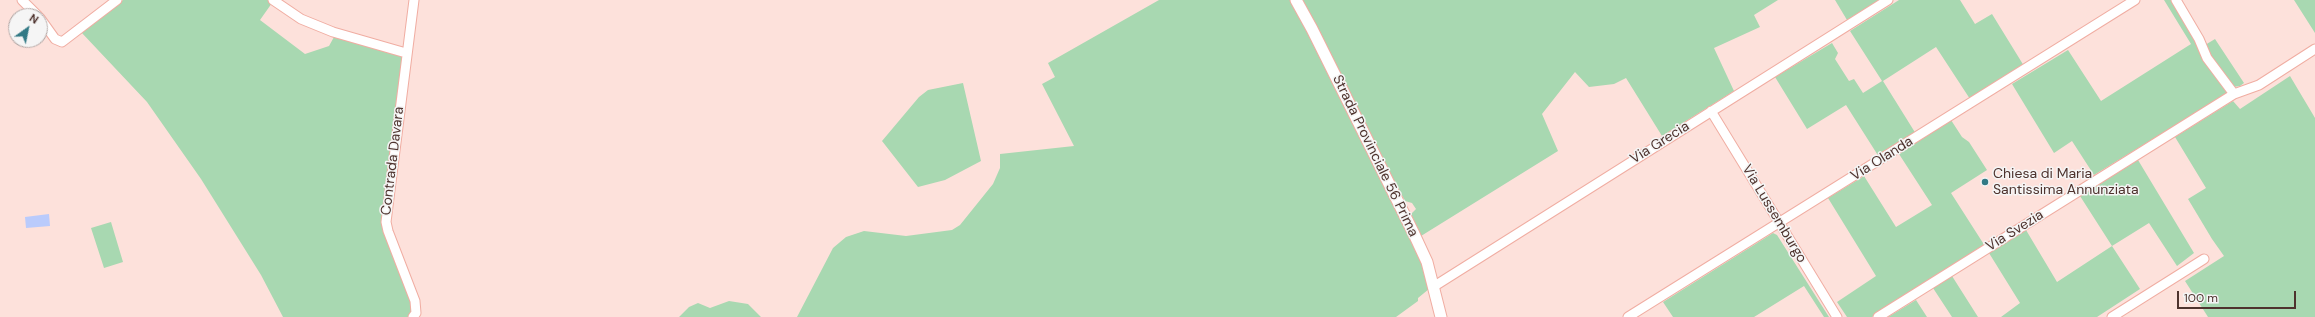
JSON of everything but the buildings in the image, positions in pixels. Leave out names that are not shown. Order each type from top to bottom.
[{"type":"street","points":[[22,0],[30,8]]},
{"type":"street","points":[[48,29],[55,39],[62,42],[117,0]]},
{"type":"street","points":[[273,0],[301,19],[332,32],[406,53]]},
{"type":"street","name":"Contrada Davara","points":[[413,317],[416,313],[415,302],[386,222],[406,53],[414,0]]},
{"type":"street","name":"Strada Provinciale 56 Prima","points":[[1296,0],[1411,227],[1427,262],[1441,317]]},
{"type":"street","name":"Via Grecia","points":[[1433,287],[1888,0]]},
{"type":"street","name":"Via Olanda","points":[[1628,317],[2135,0]]},
{"type":"street","points":[[2176,0],[2199,39],[2207,58],[2234,94]]},
{"type":"street","name":"Via Svezia","points":[[1878,317],[2234,94],[2259,85],[2315,49]]},
{"type":"street","name":"Via Lussemburgo","points":[[1711,111],[1838,317]]},
{"type":"street","points":[[2112,317],[2204,259]]},
{"type":"green space","points":[[123,0],[268,0],[272,3],[260,20],[305,54],[329,46],[334,37],[403,56],[384,210],[413,309],[408,317],[283,317],[261,275],[201,179],[147,102],[81,32]]},
{"type":"green space","points":[[1159,0],[1291,0],[1368,149],[1424,268],[1429,289],[1418,298],[1418,301],[1396,317],[797,317],[833,248],[846,237],[864,231],[906,236],[952,230],[960,225],[993,184],[1000,168],[1000,154],[1074,146],[1042,84],[1055,77],[1048,63]]},
{"type":"green space","points":[[1298,0],[1778,0],[1754,15],[1760,27],[1714,48],[1734,91],[1662,136],[1626,78],[1614,84],[1589,87],[1575,72],[1542,114],[1558,151],[1421,236],[1411,214],[1416,209],[1412,203],[1405,201]]},
{"type":"green space","points":[[1835,0],[1879,0],[1847,20]]},
{"type":"green space","points":[[1899,0],[1960,0],[1975,24],[1992,14],[2024,66],[1970,99],[1936,47],[1883,81],[1916,134],[1879,157],[1846,105],[1807,129],[1775,77],[1832,43],[1838,53],[1835,59],[1849,81],[1854,79],[1863,93],[1882,81],[1850,31]]},
{"type":"green space","points":[[2164,0],[2172,0],[2228,93],[2094,175],[2072,141],[2054,153],[2012,84],[2068,50],[2101,101],[2191,44]]},
{"type":"green space","points":[[2294,0],[2315,0],[2315,33]]},
{"type":"green space","points":[[2215,39],[2244,83],[2240,86],[2233,87],[2217,70],[2205,45]]},
{"type":"green space","points":[[2290,76],[2315,118],[2315,317],[2208,317],[2185,281],[2224,256],[2188,199],[2206,188],[2175,137],[2233,101],[2240,109]]},
{"type":"green space","points":[[963,83],[981,161],[945,180],[918,187],[882,141],[919,97],[928,90]]},
{"type":"green space","points":[[1951,120],[1962,137],[1969,142],[1987,170],[1951,193],[1983,243],[1983,246],[1872,317],[1847,317],[1837,302],[1876,276],[1828,198],[1864,176],[1896,227],[1932,205],[1899,154]]},
{"type":"green space","points":[[2138,160],[2194,253],[2177,266],[2149,223],[2112,246],[2080,196]]},
{"type":"green space","points":[[111,222],[123,262],[104,268],[91,228]]},
{"type":"green space","points":[[2026,230],[2057,282],[2112,246],[2140,289],[2097,317],[2001,317],[2020,303],[1989,253]]},
{"type":"green space","points":[[1773,233],[1777,235],[1829,317],[1824,317],[1804,286],[1754,317],[1673,317],[1663,302]]},
{"type":"green space","points":[[1952,276],[1978,317],[1952,317],[1933,288]]},
{"type":"green space","points":[[1916,300],[1927,317],[1888,317]]},
{"type":"green space","points":[[729,301],[748,304],[761,317],[679,317],[689,307],[698,303],[710,308]]},
{"type":"water","points":[[49,214],[50,226],[26,228],[25,217]]},
{"type":"place","name":"Chiesa di Maria Santissima Annunziata","points":[[1985,182]]}]
